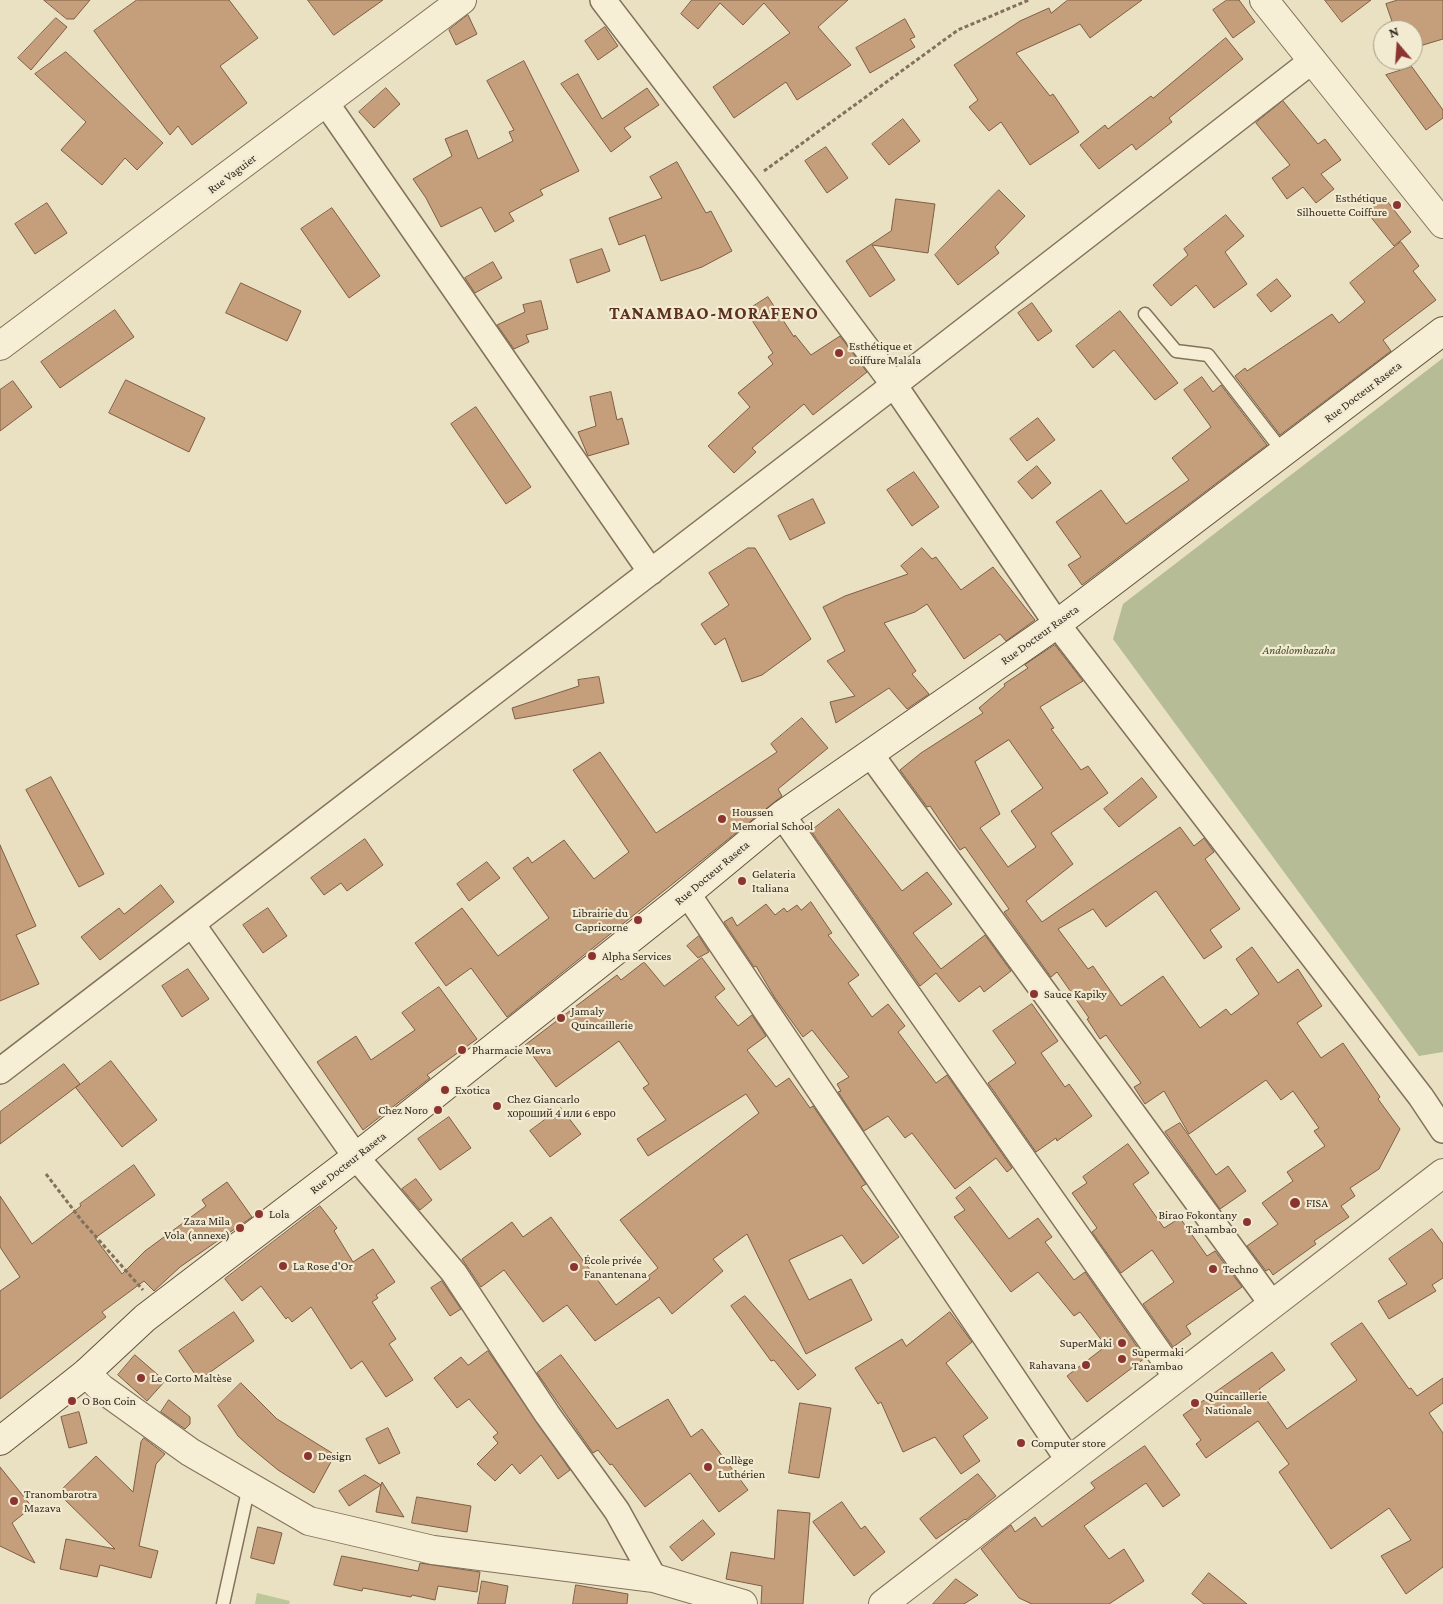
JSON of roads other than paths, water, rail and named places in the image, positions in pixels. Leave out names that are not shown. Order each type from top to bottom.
[{"type":"street","name":"Rue Vaguier","points":[[0,346],[462,0]]},
{"type":"street","points":[[603,0],[745,185],[894,385],[1057,624],[1415,1089],[1443,1130]]},
{"type":"street","points":[[1264,0],[1443,224]]},
{"type":"street","points":[[0,1071],[894,385],[1313,60]]},
{"type":"street","points":[[326,103],[651,572]]},
{"type":"street","name":"Rue Docteur Raseta","points":[[0,1440],[86,1374],[159,1308],[356,1157],[687,894],[782,815],[1057,624],[1443,331]]},
{"type":"street","points":[[871,755],[1272,1304]]},
{"type":"street","points":[[782,815],[1177,1378]]},
{"type":"street","points":[[687,894],[1069,1461]]},
{"type":"street","points":[[192,924],[356,1157],[454,1273],[548,1414],[617,1511],[654,1578]]},
{"type":"street","points":[[883,1604],[1443,1173]]},
{"type":"street","points":[[86,1374],[101,1388],[190,1452],[309,1521],[433,1550],[654,1578],[743,1604]]},
{"type":"lane","points":[[1145,314],[1176,351],[1208,355],[1283,452]]},
{"type":"lane","points":[[223,1604],[249,1486]]},
{"type":"place","name":"Esthétique Silhouette Coiffure","points":[[1397,205]]},
{"type":"place","name":"Esthétique et coiffure Malala","points":[[839,353]]},
{"type":"place","name":"Houssen Memorial School","points":[[722,819]]},
{"type":"place","name":"Gelateria Italiana","points":[[742,881]]},
{"type":"place","name":"Librairie du Capricorne","points":[[638,920]]},
{"type":"place","name":"Alpha Services","points":[[592,956]]},
{"type":"place","name":"Sauce Kapiky","points":[[1034,994]]},
{"type":"place","name":"Jamaly Quincaillerie","points":[[561,1018]]},
{"type":"place","name":"Pharmacie Meva","points":[[462,1050]]},
{"type":"place","name":"Exotica","points":[[445,1090]]},
{"type":"place","name":"Chez Giancarlo хороший 4 или 6 евро","points":[[497,1106]]},
{"type":"place","name":"Chez Noro","points":[[438,1110]]},
{"type":"place","name":"FISA","points":[[1295,1203]]},
{"type":"place","name":"Lola","points":[[259,1214]]},
{"type":"place","name":"Birao Fokontany Tanambao","points":[[1247,1222]]},
{"type":"place","name":"Zaza Mila Vola (annexe)","points":[[240,1228]]},
{"type":"place","name":"La Rose d'Or","points":[[283,1266]]},
{"type":"place","name":"École privée Fanantenana","points":[[574,1267]]},
{"type":"place","name":"Techno","points":[[1213,1269]]},
{"type":"place","name":"SuperMaki","points":[[1122,1343]]},
{"type":"place","name":"Supermaki Tanambao","points":[[1122,1359]]},
{"type":"place","name":"Rahavana","points":[[1086,1365]]},
{"type":"place","name":"Le Corto Maltèse","points":[[141,1378]]},
{"type":"place","name":"O Bon Coin","points":[[72,1401]]},
{"type":"place","name":"Quincaillerie Nationale","points":[[1195,1403]]},
{"type":"place","name":"Computer store","points":[[1021,1443]]},
{"type":"place","name":"Design","points":[[308,1456]]},
{"type":"place","name":"Collège Luthérien","points":[[708,1467]]},
{"type":"place","name":"Tranombarotra Mazava","points":[[14,1501]]},
{"type":"district","name":"TANAMBAO-MORAFENO","points":[[714,313]]},
{"type":"park label","name":"Andolombazaha","points":[[1299,650]]}]
